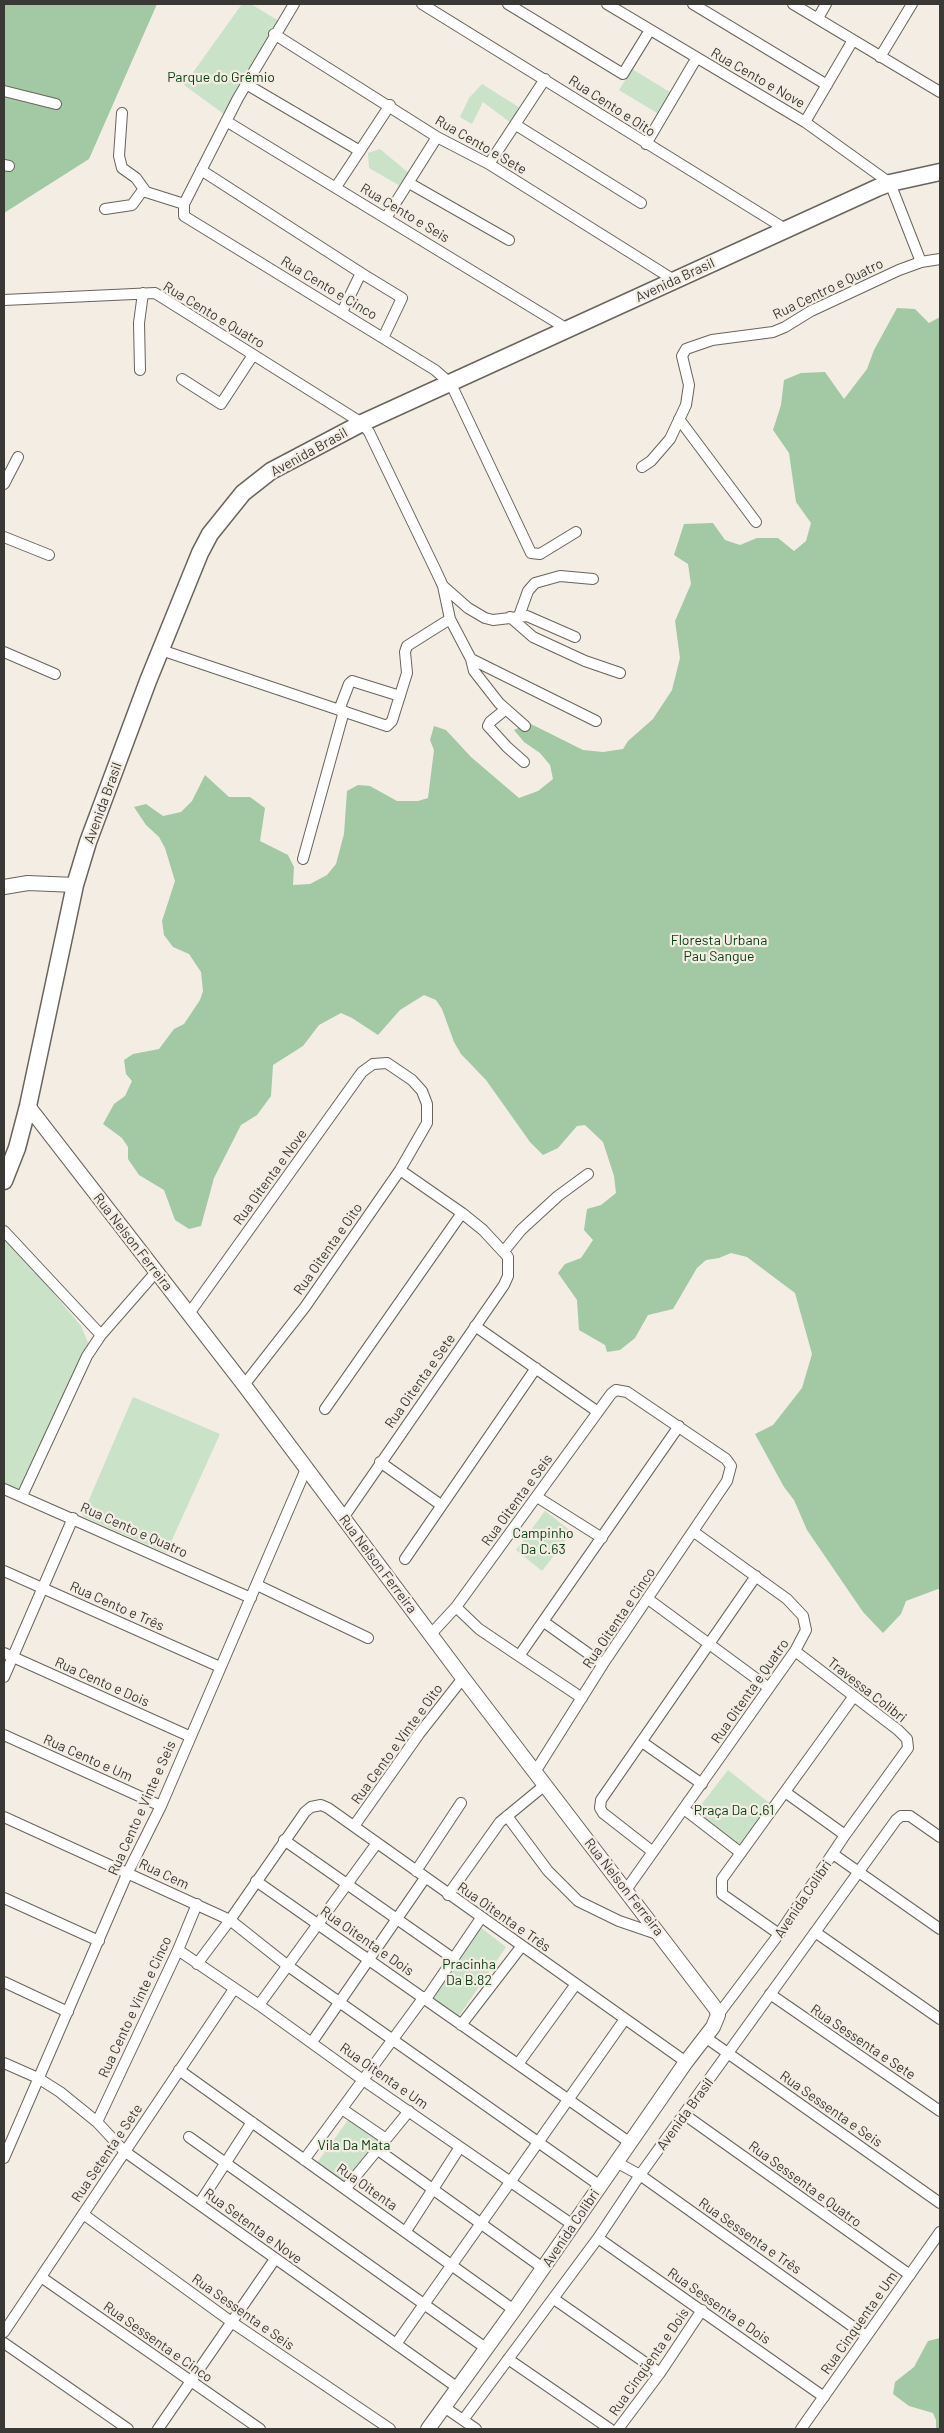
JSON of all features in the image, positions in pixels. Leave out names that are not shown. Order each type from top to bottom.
[{"type":"main road","name":"Avenida Brasil","points":[[4,1181],[17,1148],[28,1106],[75,885],[88,842],[160,650],[200,553],[210,534],[243,493],[271,471],[362,423],[890,183],[940,172]]},
{"type":"main road","points":[[4,886],[28,883],[75,885]]},
{"type":"main road","name":"Rua Nelson Ferreira","points":[[28,1106],[244,1385],[463,1678],[711,2000],[712,2026]]},
{"type":"main road","name":"Avenida Colibri","points":[[428,2429],[487,2349],[599,2185],[712,2026]]},
{"type":"street","points":[[122,113],[120,163],[124,171],[136,178],[143,190],[184,204],[246,84],[274,34],[294,4]]},
{"type":"street","name":"Rua Cento e Oito","points":[[422,4],[787,230]]},
{"type":"street","points":[[508,4],[623,74],[650,30]]},
{"type":"street","name":"Rua Cento e Nove","points":[[608,4],[805,122],[890,183]]},
{"type":"street","points":[[693,4],[827,85]]},
{"type":"street","points":[[793,4],[940,92]]},
{"type":"street","points":[[818,18],[826,4]]},
{"type":"street","points":[[880,56],[912,4]]},
{"type":"street","name":"Rua Cento e Sete","points":[[274,34],[390,105],[438,137],[489,164],[674,280]]},
{"type":"street","points":[[805,122],[853,40]]},
{"type":"street","points":[[646,144],[696,58]]},
{"type":"street","points":[[489,164],[545,79]]},
{"type":"street","points":[[246,84],[360,151]]},
{"type":"street","points":[[4,91],[56,104]]},
{"type":"street","points":[[336,187],[390,105]]},
{"type":"street","name":"Rua Cento e Seis","points":[[226,121],[569,330]]},
{"type":"street","points":[[516,125],[640,203]]},
{"type":"street","points":[[386,218],[438,137]]},
{"type":"street","points":[[201,170],[402,298],[383,338]]},
{"type":"street","points":[[409,182],[509,240]]},
{"type":"street","points":[[890,183],[921,262]]},
{"type":"street","points":[[105,209],[132,205],[143,190]]},
{"type":"street","name":"Rua Cento e Cinco","points":[[184,204],[184,216],[435,370],[451,384]]},
{"type":"street","name":"Rua Centro e Quatro","points":[[642,468],[664,449],[689,396],[682,356],[683,352],[690,347],[712,340],[773,332],[820,307],[921,262],[940,259]]},
{"type":"street","points":[[342,312],[362,273]]},
{"type":"street","points":[[140,370],[139,323],[144,293]]},
{"type":"street","name":"Rua Cento e Quatro","points":[[4,300],[156,293],[362,423]]},
{"type":"street","points":[[182,380],[221,404],[253,354]]},
{"type":"street","points":[[451,384],[531,553],[540,554],[576,532]]},
{"type":"street","points":[[679,419],[756,522]]},
{"type":"street","points":[[362,423],[369,432],[443,586],[450,618],[479,679],[506,709],[525,726]]},
{"type":"street","points":[[4,484],[18,457]]},
{"type":"street","points":[[4,537],[49,555]]},
{"type":"street","points":[[515,616],[528,591],[535,583],[560,576],[593,579]]},
{"type":"street","points":[[443,586],[468,608],[485,618],[493,620],[515,616],[532,618],[575,637]]},
{"type":"street","points":[[515,616],[533,637],[585,661],[620,673]]},
{"type":"street","points":[[160,650],[341,711],[389,725],[408,668],[405,652],[407,646],[450,618]]},
{"type":"street","points":[[4,652],[55,674]]},
{"type":"street","points":[[470,659],[596,721]]},
{"type":"street","points":[[303,859],[349,684],[352,681],[400,696]]},
{"type":"street","points":[[506,709],[490,722],[488,726],[524,762]]},
{"type":"street","name":"Rua Oitenta e Nove","points":[[188,1315],[362,1072],[373,1064],[380,1062],[387,1064],[412,1080],[422,1091],[427,1104],[427,1123]]},
{"type":"street","name":"Rua Oitenta e Oito","points":[[244,1385],[305,1307],[400,1170],[427,1123]]},
{"type":"street","points":[[400,1170],[462,1213],[506,1254],[521,1230],[558,1196],[588,1174]]},
{"type":"street","points":[[325,1410],[462,1213]]},
{"type":"street","points":[[4,1231],[101,1336]]},
{"type":"street","name":"Rua Oitenta e Sete","points":[[343,1518],[504,1285],[508,1276],[506,1254]]},
{"type":"street","points":[[22,1496],[87,1356],[101,1336],[156,1272]]},
{"type":"street","points":[[475,1326],[598,1412]]},
{"type":"street","points":[[405,1559],[536,1368]]},
{"type":"street","name":"Rua Oitenta e Seis","points":[[431,1634],[456,1607],[611,1394],[616,1390],[627,1392],[679,1426]]},
{"type":"street","points":[[518,1656],[544,1622],[679,1426]]},
{"type":"street","name":"Rua Oitenta e Cinco","points":[[535,1772],[603,1664],[728,1481],[731,1466],[726,1459],[679,1426]]},
{"type":"street","points":[[380,1462],[441,1505]]},
{"type":"street","name":"Rua Cento e Vinte e Seis","points":[[4,2158],[6,2144],[68,2012],[128,1872],[161,1806],[189,1736],[252,1598],[306,1469]]},
{"type":"street","name":"Rua Cento e Quatro","points":[[4,1489],[252,1598]]},
{"type":"street","points":[[537,1497],[602,1538]]},
{"type":"street","points":[[4,1677],[8,1655],[42,1588],[73,1518]]},
{"type":"street","name":"Rua Oitenta e Quatro","points":[[626,1890],[795,1651],[806,1630],[802,1616],[787,1599],[694,1532]]},
{"type":"street","name":"Rua Cento e Três","points":[[4,1571],[220,1666]]},
{"type":"street","points":[[653,1852],[603,1813],[600,1805],[756,1576]]},
{"type":"street","points":[[257,1585],[368,1638]]},
{"type":"street","points":[[648,1599],[769,1688]]},
{"type":"street","points":[[456,1607],[479,1629],[582,1698]]},
{"type":"street","points":[[544,1622],[603,1664]]},
{"type":"street","name":"Travessa Colibri","points":[[795,1651],[898,1730],[908,1743],[904,1756],[833,1854]]},
{"type":"street","name":"Rua Cento e Dois","points":[[8,1655],[189,1736]]},
{"type":"street","name":"Rua Cento e Vinte e Oito","points":[[354,1826],[419,1734],[463,1678]]},
{"type":"street","points":[[779,1934],[721,1891],[722,1879],[854,1696]]},
{"type":"street","name":"Rua Cento e Um","points":[[4,1735],[161,1806]]},
{"type":"street","points":[[642,1742],[702,1784]]},
{"type":"street","points":[[448,1895],[488,1838],[507,1816],[545,1785]]},
{"type":"street","points":[[784,1792],[845,1835]]},
{"type":"street","points":[[416,1871],[460,1803]]},
{"type":"street","name":"Rua Oitenta e Três","points":[[284,1840],[310,1807],[321,1805],[354,1826],[448,1895],[686,2062]]},
{"type":"street","points":[[684,1809],[741,1853]]},
{"type":"street","points":[[507,1816],[548,1871],[578,1901],[619,1921],[662,1936]]},
{"type":"street","name":"Avenida Brasil","points":[[463,2420],[554,2299],[640,2175],[896,1820],[901,1816],[910,1816],[940,1837]]},
{"type":"street","name":"Rua Cem","points":[[4,1817],[230,1920],[288,1966],[599,2185]]},
{"type":"street","points":[[197,1964],[230,1920],[284,1840],[454,1959]]},
{"type":"street","points":[[259,2005],[377,1843]]},
{"type":"street","points":[[833,1854],[940,1930]]},
{"type":"street","name":"Avenida Colibri","points":[[712,2026],[779,1934],[833,1854]]},
{"type":"street","points":[[312,2042],[426,1878]]},
{"type":"street","name":"Rua Oitenta e Dois","points":[[256,1881],[629,2142]]},
{"type":"street","points":[[4,1898],[99,1941]]},
{"type":"street","name":"Rua Cento e Vinte e Cinco","points":[[96,2122],[178,1950],[197,1904]]},
{"type":"street","points":[[304,2160],[454,1959],[481,1918]]},
{"type":"street","points":[[815,1932],[940,2020]]},
{"type":"street","points":[[461,2025],[521,1946]]},
{"type":"street","name":"Rua Oitenta e Um","points":[[178,1950],[573,2225]]},
{"type":"street","points":[[4,1982],[68,2012]]},
{"type":"street","points":[[518,2064],[576,1984]]},
{"type":"street","name":"Rua Setenta e Sete","points":[[4,2332],[124,2150],[234,1989]]},
{"type":"street","name":"Rua Sessenta e Sete","points":[[770,1994],[940,2111]]},
{"type":"street","points":[[396,2344],[625,2019]]},
{"type":"street","name":"Rua Sessenta e Seis","points":[[712,2026],[728,2053],[940,2204]]},
{"type":"street","name":"Rua Setenta e Nove","points":[[4,2063],[38,2078],[60,2092],[96,2122],[124,2150],[458,2388]]},
{"type":"street","name":"Rua Oitenta","points":[[179,2070],[514,2310]]},
{"type":"street","points":[[342,2109],[386,2139]]},
{"type":"street","points":[[346,2188],[409,2111]]},
{"type":"street","name":"Rua Sessenta e Quatro","points":[[685,2115],[910,2275]]},
{"type":"street","points":[[199,2204],[252,2122]]},
{"type":"street","points":[[189,2137],[487,2349]]},
{"type":"street","points":[[406,2231],[460,2147]]},
{"type":"street","points":[[378,2150],[543,2268]]},
{"type":"street","name":"Rua Sessenta e Três","points":[[616,2162],[640,2175],[866,2336]]},
{"type":"street","name":"Rua Sessenta e Seis","points":[[83,2214],[233,2323],[390,2429]]},
{"type":"street","name":"Rua Cinquenta e Um","points":[[801,2429],[940,2232]]},
{"type":"street","name":"Rua Sessenta e Dois","points":[[598,2238],[824,2397]]},
{"type":"street","points":[[158,2429],[233,2323],[275,2259]]},
{"type":"street","name":"Rua Sessenta e Cinco","points":[[41,2277],[260,2429]]},
{"type":"street","points":[[554,2299],[660,2373]]},
{"type":"street","name":"Rua Cinqüenta e Dois","points":[[618,2429],[660,2373],[702,2310]]},
{"type":"street","points":[[4,2343],[128,2429]]},
{"type":"street","points":[[508,2359],[610,2429]]},
{"type":"street","points":[[444,2407],[476,2429]]},
{"type":"green space","points":[[4,4],[157,4],[89,159],[4,213]]},
{"type":"green space","name":"Parque do Grêmio","points":[[242,4],[251,4],[282,23],[228,117],[184,85]]},
{"type":"green space","points":[[632,69],[670,92],[657,113],[619,90]]},
{"type":"green space","points":[[482,84],[520,108],[511,123],[483,102],[472,124],[460,117],[469,98]]},
{"type":"green space","points":[[380,149],[410,174],[402,187],[369,168],[368,153]]},
{"type":"green space","name":"Floresta Urbana Pau Sangue","points":[[897,308],[915,309],[929,323],[940,317],[940,1590],[938,1589],[906,1601],[901,1614],[883,1633],[863,1612],[807,1530],[794,1500],[784,1487],[755,1434],[773,1425],[802,1388],[812,1354],[795,1293],[747,1257],[731,1253],[719,1258],[706,1260],[697,1268],[673,1309],[648,1315],[635,1338],[620,1350],[607,1352],[605,1345],[579,1330],[577,1300],[558,1273],[565,1264],[581,1258],[593,1240],[584,1230],[587,1209],[601,1205],[616,1193],[614,1176],[603,1142],[585,1125],[577,1126],[558,1148],[543,1155],[530,1142],[486,1080],[461,1054],[454,1042],[442,1009],[436,1000],[424,995],[400,1010],[378,1035],[341,1013],[319,1025],[303,1046],[273,1065],[271,1096],[257,1115],[241,1125],[214,1178],[201,1226],[189,1229],[175,1220],[164,1190],[139,1175],[128,1159],[128,1147],[122,1138],[103,1124],[114,1104],[125,1096],[132,1081],[126,1074],[124,1060],[133,1054],[159,1049],[174,1029],[184,1024],[200,1000],[203,991],[201,972],[189,954],[173,947],[164,935],[162,921],[175,881],[165,848],[159,837],[146,825],[134,807],[146,804],[163,816],[181,812],[192,801],[205,775],[229,797],[250,797],[265,808],[260,841],[288,855],[294,867],[293,885],[310,884],[327,875],[336,864],[344,834],[347,791],[358,785],[370,786],[397,801],[418,801],[428,798],[434,750],[430,740],[434,726],[446,730],[471,757],[519,798],[538,791],[553,779],[550,765],[540,753],[524,742],[514,730],[529,723],[583,750],[603,752],[623,749],[628,741],[653,719],[672,690],[680,658],[675,621],[691,584],[688,564],[674,555],[684,524],[713,523],[725,540],[740,545],[757,538],[778,538],[794,551],[806,541],[811,523],[796,502],[789,453],[773,430],[781,405],[784,380],[801,373],[825,372],[844,399],[867,369],[874,350]]},
{"type":"green space","points":[[4,1234],[81,1326],[89,1345],[20,1491],[4,1485]]},
{"type":"green space","points":[[133,1397],[220,1434],[166,1553],[82,1516]]},
{"type":"green space","name":"Campinho Da C.63","points":[[545,1511],[572,1532],[542,1571],[516,1550]]},
{"type":"green space","name":"Praça Da C.61","points":[[728,1770],[773,1806],[741,1851],[694,1814]]},
{"type":"green space","name":"Pracinha Da B.82","points":[[480,1927],[506,1947],[459,2016],[432,1998]]},
{"type":"green space","name":"Vila Da Mata","points":[[351,2116],[384,2139],[345,2187],[316,2164]]},
{"type":"green space","points":[[940,2338],[940,2429],[936,2429],[936,2420],[933,2413],[909,2406],[893,2394],[895,2382],[914,2367],[928,2341]]}]
